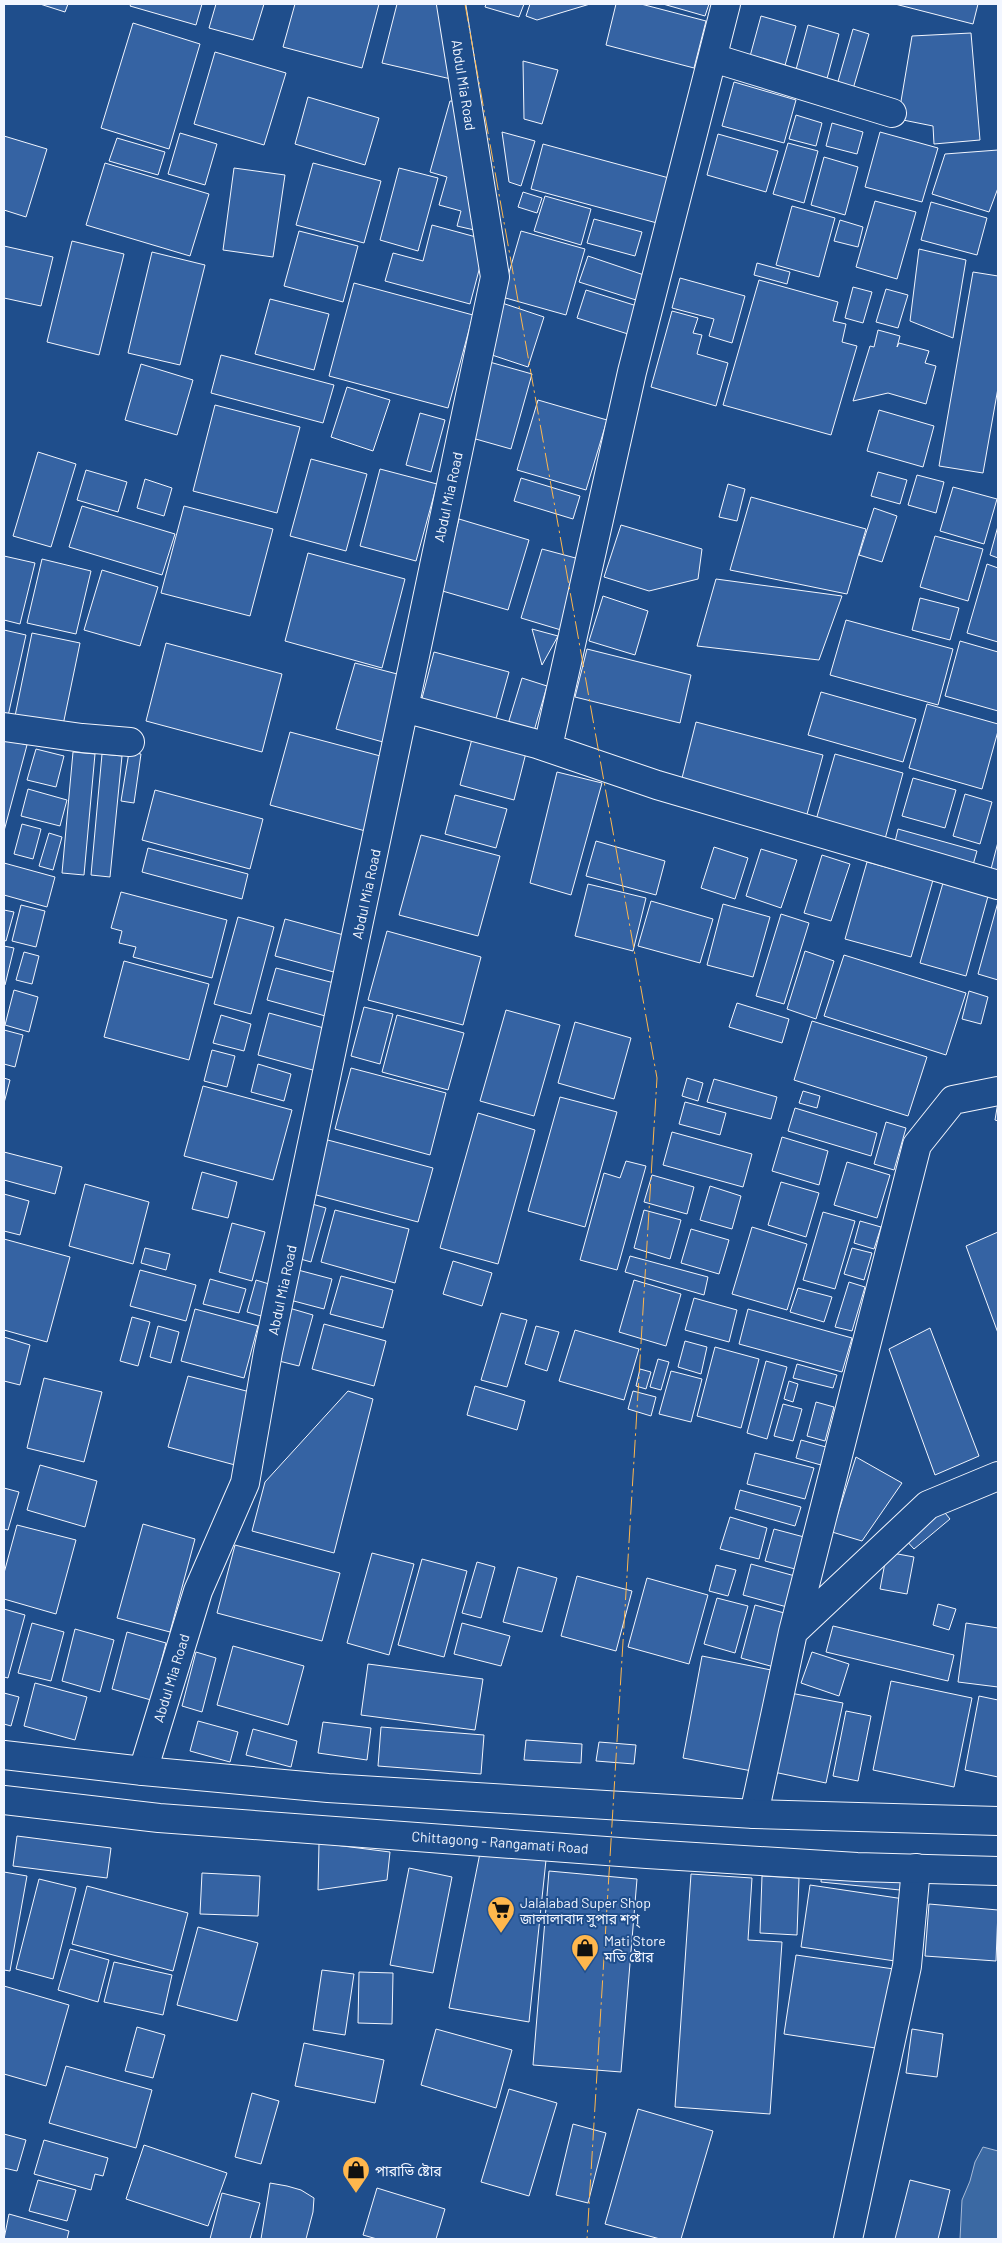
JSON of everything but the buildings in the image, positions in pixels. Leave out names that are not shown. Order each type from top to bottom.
[{"type":"main road","name":"Abdul Mia Road","points":[[143,1771],[198,1591],[245,1483],[268,1352],[495,277],[451,4]]},
{"type":"main road","points":[[548,748],[632,372],[726,4]]},
{"type":"main road","points":[[712,58],[892,113]]},
{"type":"main road","points":[[404,708],[548,748],[657,785],[998,885]]},
{"type":"main road","points":[[4,726],[82,738],[130,742]]},
{"type":"main road","points":[[754,1814],[793,1632],[917,1145],[953,1100],[998,1090]]},
{"type":"main road","points":[[793,1632],[928,1505],[998,1476]]},
{"type":"main road","points":[[4,1755],[143,1771],[328,1788],[754,1814],[998,1821]]},
{"type":"main road","name":"Chittagong - Rangamati Road","points":[[4,1800],[159,1818],[647,1854],[998,1871]]},
{"type":"main road","points":[[848,2239],[907,1966],[916,1868]]},
{"type":"water","points":[[983,2147],[998,2151],[998,2239],[960,2239],[962,2200],[975,2162]]},
{"type":"power","points":[[465,4],[657,1078],[587,2239]]},
{"type":"place","name":"Jalalabad Super Shop জালালাবাদ সুপার শপ্","points":[[501,1934]]},
{"type":"place","name":"Mati Store মতি ষ্টোর","points":[[585,1972]]},
{"type":"place","name":"পারাভি ষ্টোর","points":[[356,2194]]}]
